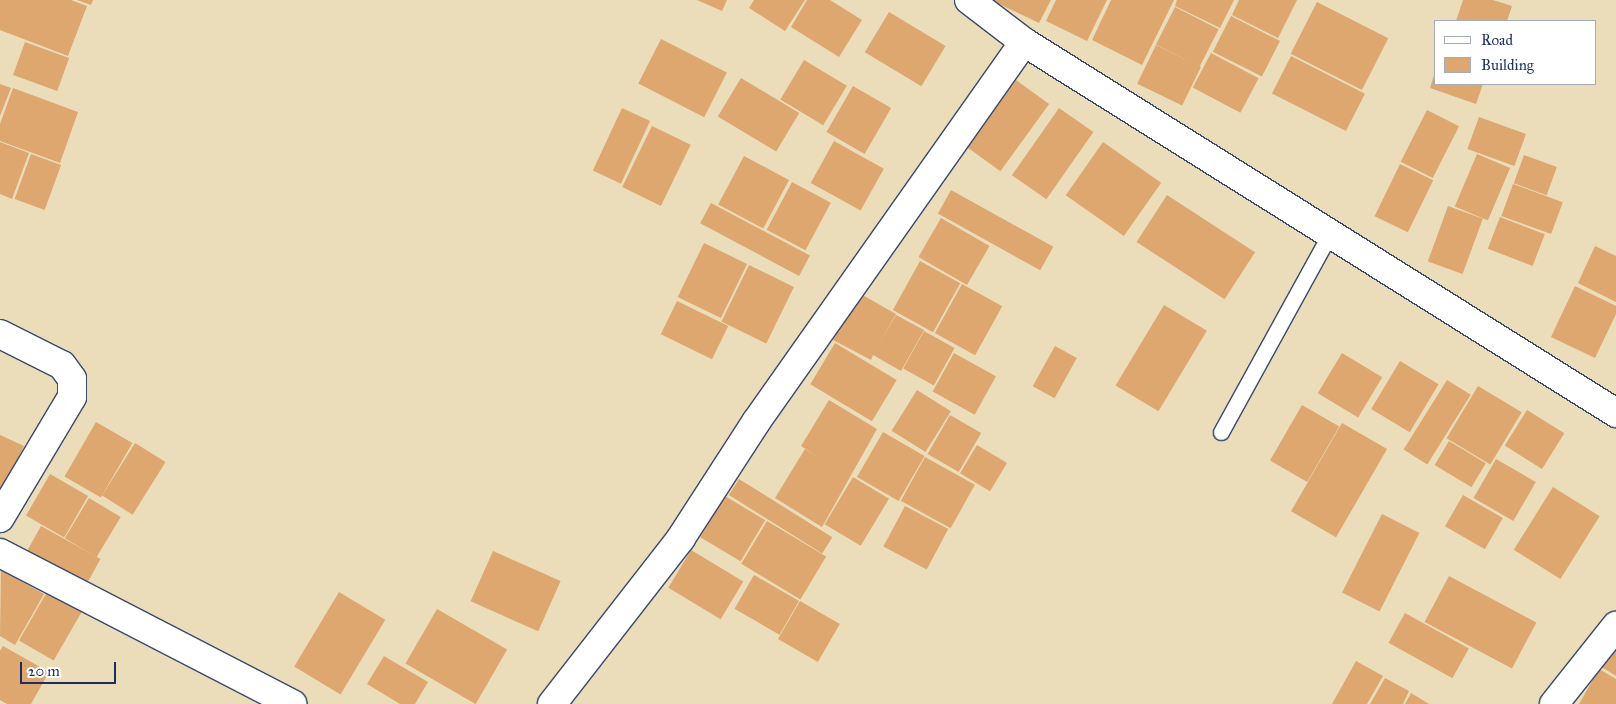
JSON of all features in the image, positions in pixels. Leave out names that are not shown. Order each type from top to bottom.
[{"type":"street","points":[[969,0],[1024,42],[1616,413]]},
{"type":"street","points":[[552,704],[681,538],[756,422],[1024,42]]},
{"type":"street","points":[[0,334],[62,365],[72,379],[72,398],[0,518]]},
{"type":"street","points":[[0,553],[292,704]]},
{"type":"street","points":[[1554,704],[1616,626]]},
{"type":"lane","points":[[1221,432],[1330,234]]},
{"type":"building","points":[[0,0],[71,0],[87,6],[68,56],[0,30]]},
{"type":"building","points":[[77,0],[93,0],[91,5]]},
{"type":"building","points":[[697,0],[727,0],[722,11]]},
{"type":"building","points":[[754,0],[805,0],[785,31],[749,8]]},
{"type":"building","points":[[807,0],[830,0],[862,20],[839,57],[791,27]]},
{"type":"building","points":[[991,0],[1051,0],[1039,23]]},
{"type":"building","points":[[1056,0],[1107,0],[1087,41],[1046,21]]},
{"type":"building","points":[[1111,0],[1174,0],[1142,65],[1092,40]]},
{"type":"building","points":[[1177,0],[1234,0],[1220,28],[1175,6]]},
{"type":"building","points":[[1239,0],[1297,0],[1278,38],[1232,15]]},
{"type":"building","points":[[1463,0],[1493,0],[1512,6],[1507,20],[1456,20]]},
{"type":"building","points":[[1317,2],[1388,38],[1362,90],[1291,54]]},
{"type":"building","points":[[1175,7],[1219,29],[1200,67],[1156,44]]},
{"type":"building","points":[[889,12],[946,46],[921,86],[865,52]]},
{"type":"building","points":[[1231,16],[1280,41],[1262,77],[1213,52]]},
{"type":"building","points":[[661,39],[727,73],[704,117],[638,84]]},
{"type":"building","points":[[25,42],[69,58],[57,91],[13,75]]},
{"type":"building","points":[[1156,45],[1201,67],[1182,106],[1137,84]]},
{"type":"building","points":[[1211,53],[1259,78],[1240,113],[1193,87]]},
{"type":"building","points":[[1291,56],[1365,94],[1346,131],[1272,93]]},
{"type":"building","points":[[804,60],[847,86],[823,125],[780,99]]},
{"type":"building","points":[[1434,75],[1434,85],[1483,85],[1476,104],[1430,88]]},
{"type":"building","points":[[741,78],[799,113],[776,152],[718,117]]},
{"type":"building","points":[[1016,80],[1049,104],[1000,171],[967,147]]},
{"type":"building","points":[[0,84],[11,88],[0,116]]},
{"type":"building","points":[[853,86],[891,108],[865,154],[826,132]]},
{"type":"building","points":[[13,88],[78,112],[60,163],[0,141],[0,124]]},
{"type":"building","points":[[622,108],[650,121],[621,184],[593,171]]},
{"type":"building","points":[[1059,108],[1093,132],[1046,199],[1012,175]]},
{"type":"building","points":[[1427,110],[1459,126],[1433,178],[1401,162]]},
{"type":"building","points":[[1479,117],[1526,134],[1514,166],[1467,149]]},
{"type":"building","points":[[652,126],[691,145],[661,206],[622,187]]},
{"type":"building","points":[[834,141],[884,169],[861,211],[811,183]]},
{"type":"building","points":[[0,142],[29,153],[12,199],[0,194]]},
{"type":"building","points":[[1103,142],[1161,183],[1124,236],[1066,195]]},
{"type":"building","points":[[31,154],[61,165],[45,210],[15,199]]},
{"type":"building","points":[[1477,154],[1510,168],[1488,221],[1455,206]]},
{"type":"building","points":[[1524,155],[1557,167],[1547,195],[1514,183]]},
{"type":"building","points":[[744,156],[789,180],[763,229],[718,205]]},
{"type":"building","points":[[1400,164],[1433,180],[1408,232],[1375,216]]},
{"type":"building","points":[[792,182],[831,203],[805,250],[767,230]]},
{"type":"building","points":[[1513,184],[1563,202],[1551,234],[1501,216]]},
{"type":"building","points":[[951,190],[1053,247],[1040,270],[938,214]]},
{"type":"building","points":[[1167,195],[1255,252],[1225,299],[1137,242]]},
{"type":"building","points":[[711,203],[810,256],[799,276],[700,223]]},
{"type":"building","points":[[1448,206],[1483,219],[1463,274],[1428,261]]},
{"type":"building","points":[[1500,217],[1545,234],[1533,266],[1488,249]]},
{"type":"building","points":[[941,218],[989,246],[967,285],[918,257]]},
{"type":"building","points":[[704,243],[747,264],[721,318],[678,297]]},
{"type":"building","points":[[1595,246],[1616,256],[1616,302],[1578,283]]},
{"type":"building","points":[[920,261],[960,283],[933,332],[893,310]]},
{"type":"building","points":[[749,265],[794,287],[766,344],[721,322]]},
{"type":"building","points":[[962,284],[1002,306],[975,355],[935,333]]},
{"type":"building","points":[[1575,286],[1616,306],[1616,314],[1595,358],[1551,337]]},
{"type":"building","points":[[859,293],[896,314],[879,344],[896,315],[924,330],[901,371],[873,355],[871,360],[833,340]]},
{"type":"building","points":[[677,301],[728,326],[712,359],[661,334]]},
{"type":"building","points":[[1164,305],[1207,331],[1158,411],[1116,386]]},
{"type":"building","points":[[924,331],[955,348],[934,386],[903,369]]},
{"type":"building","points":[[835,343],[897,380],[872,421],[810,384]]},
{"type":"building","points":[[1055,346],[1077,358],[1055,398],[1033,386]]},
{"type":"building","points":[[954,353],[996,376],[975,415],[933,391]]},
{"type":"building","points":[[1342,353],[1382,377],[1358,417],[1318,393]]},
{"type":"building","points":[[1400,361],[1439,384],[1410,432],[1371,409]]},
{"type":"building","points":[[1447,380],[1471,395],[1427,464],[1404,450]]},
{"type":"building","points":[[1478,386],[1522,412],[1490,465],[1447,438]]},
{"type":"building","points":[[917,390],[951,411],[925,452],[892,431]]},
{"type":"building","points":[[829,400],[877,429],[822,527],[775,498],[805,449],[821,459],[801,446]]},
{"type":"building","points":[[1302,405],[1339,426],[1307,482],[1270,460]]},
{"type":"building","points":[[1527,410],[1564,433],[1542,469],[1505,446]]},
{"type":"building","points":[[950,415],[981,433],[959,472],[928,454]]},
{"type":"building","points":[[96,422],[132,443],[101,498],[64,477]]},
{"type":"building","points":[[1342,423],[1387,449],[1336,537],[1291,511]]},
{"type":"building","points":[[883,432],[925,456],[899,501],[857,477]]},
{"type":"building","points":[[0,435],[24,446],[0,494]]},
{"type":"building","points":[[1449,441],[1486,463],[1471,487],[1435,465]]},
{"type":"building","points":[[135,443],[166,462],[133,515],[102,496]]},
{"type":"building","points":[[977,445],[1007,463],[990,491],[960,473]]},
{"type":"building","points":[[925,457],[975,485],[951,528],[901,501]]},
{"type":"building","points":[[1496,459],[1536,482],[1513,521],[1474,498]]},
{"type":"building","points":[[50,474],[88,496],[64,538],[26,516]]},
{"type":"building","points":[[853,477],[889,499],[861,546],[825,524]]},
{"type":"building","points":[[739,479],[832,537],[822,553],[729,495]]},
{"type":"building","points":[[1553,487],[1600,516],[1560,579],[1514,550]]},
{"type":"building","points":[[1463,495],[1503,518],[1485,549],[1445,526]]},
{"type":"building","points":[[725,496],[765,520],[741,561],[700,537]]},
{"type":"building","points":[[89,498],[121,517],[97,557],[65,538]]},
{"type":"building","points":[[905,506],[948,529],[927,570],[883,547]]},
{"type":"building","points":[[1382,514],[1419,533],[1379,611],[1342,592]]},
{"type":"building","points":[[767,521],[826,557],[800,599],[741,564]]},
{"type":"building","points":[[41,526],[100,559],[85,586],[26,553]]},
{"type":"building","points":[[691,550],[743,581],[721,619],[668,588]]},
{"type":"building","points":[[493,551],[561,581],[538,631],[471,601]]},
{"type":"building","points":[[1,570],[44,594],[15,645],[0,636]]},
{"type":"building","points":[[754,575],[799,601],[780,635],[734,609]]},
{"type":"building","points":[[1449,576],[1536,622],[1512,668],[1425,622]]},
{"type":"building","points":[[47,592],[82,612],[54,660],[19,640]]},
{"type":"building","points":[[339,592],[385,620],[340,694],[294,667]]},
{"type":"building","points":[[800,601],[840,624],[818,662],[778,639]]},
{"type":"building","points":[[437,609],[507,649],[476,704],[406,664]]},
{"type":"building","points":[[1405,613],[1469,648],[1452,678],[1389,643]]},
{"type":"building","points":[[3,646],[49,672],[31,704],[7,704],[0,700],[0,651]]},
{"type":"building","points":[[1611,646],[1616,648],[1616,676],[1600,666]]},
{"type":"building","points":[[384,656],[428,682],[415,704],[400,704],[367,684]]},
{"type":"building","points":[[1356,661],[1383,676],[1367,704],[1332,704]]},
{"type":"building","points":[[1599,669],[1616,679],[1616,704],[1579,704]]},
{"type":"building","points":[[1385,678],[1409,691],[1403,704],[1370,704]]},
{"type":"building","points":[[1411,693],[1429,704],[1405,704]]}]
